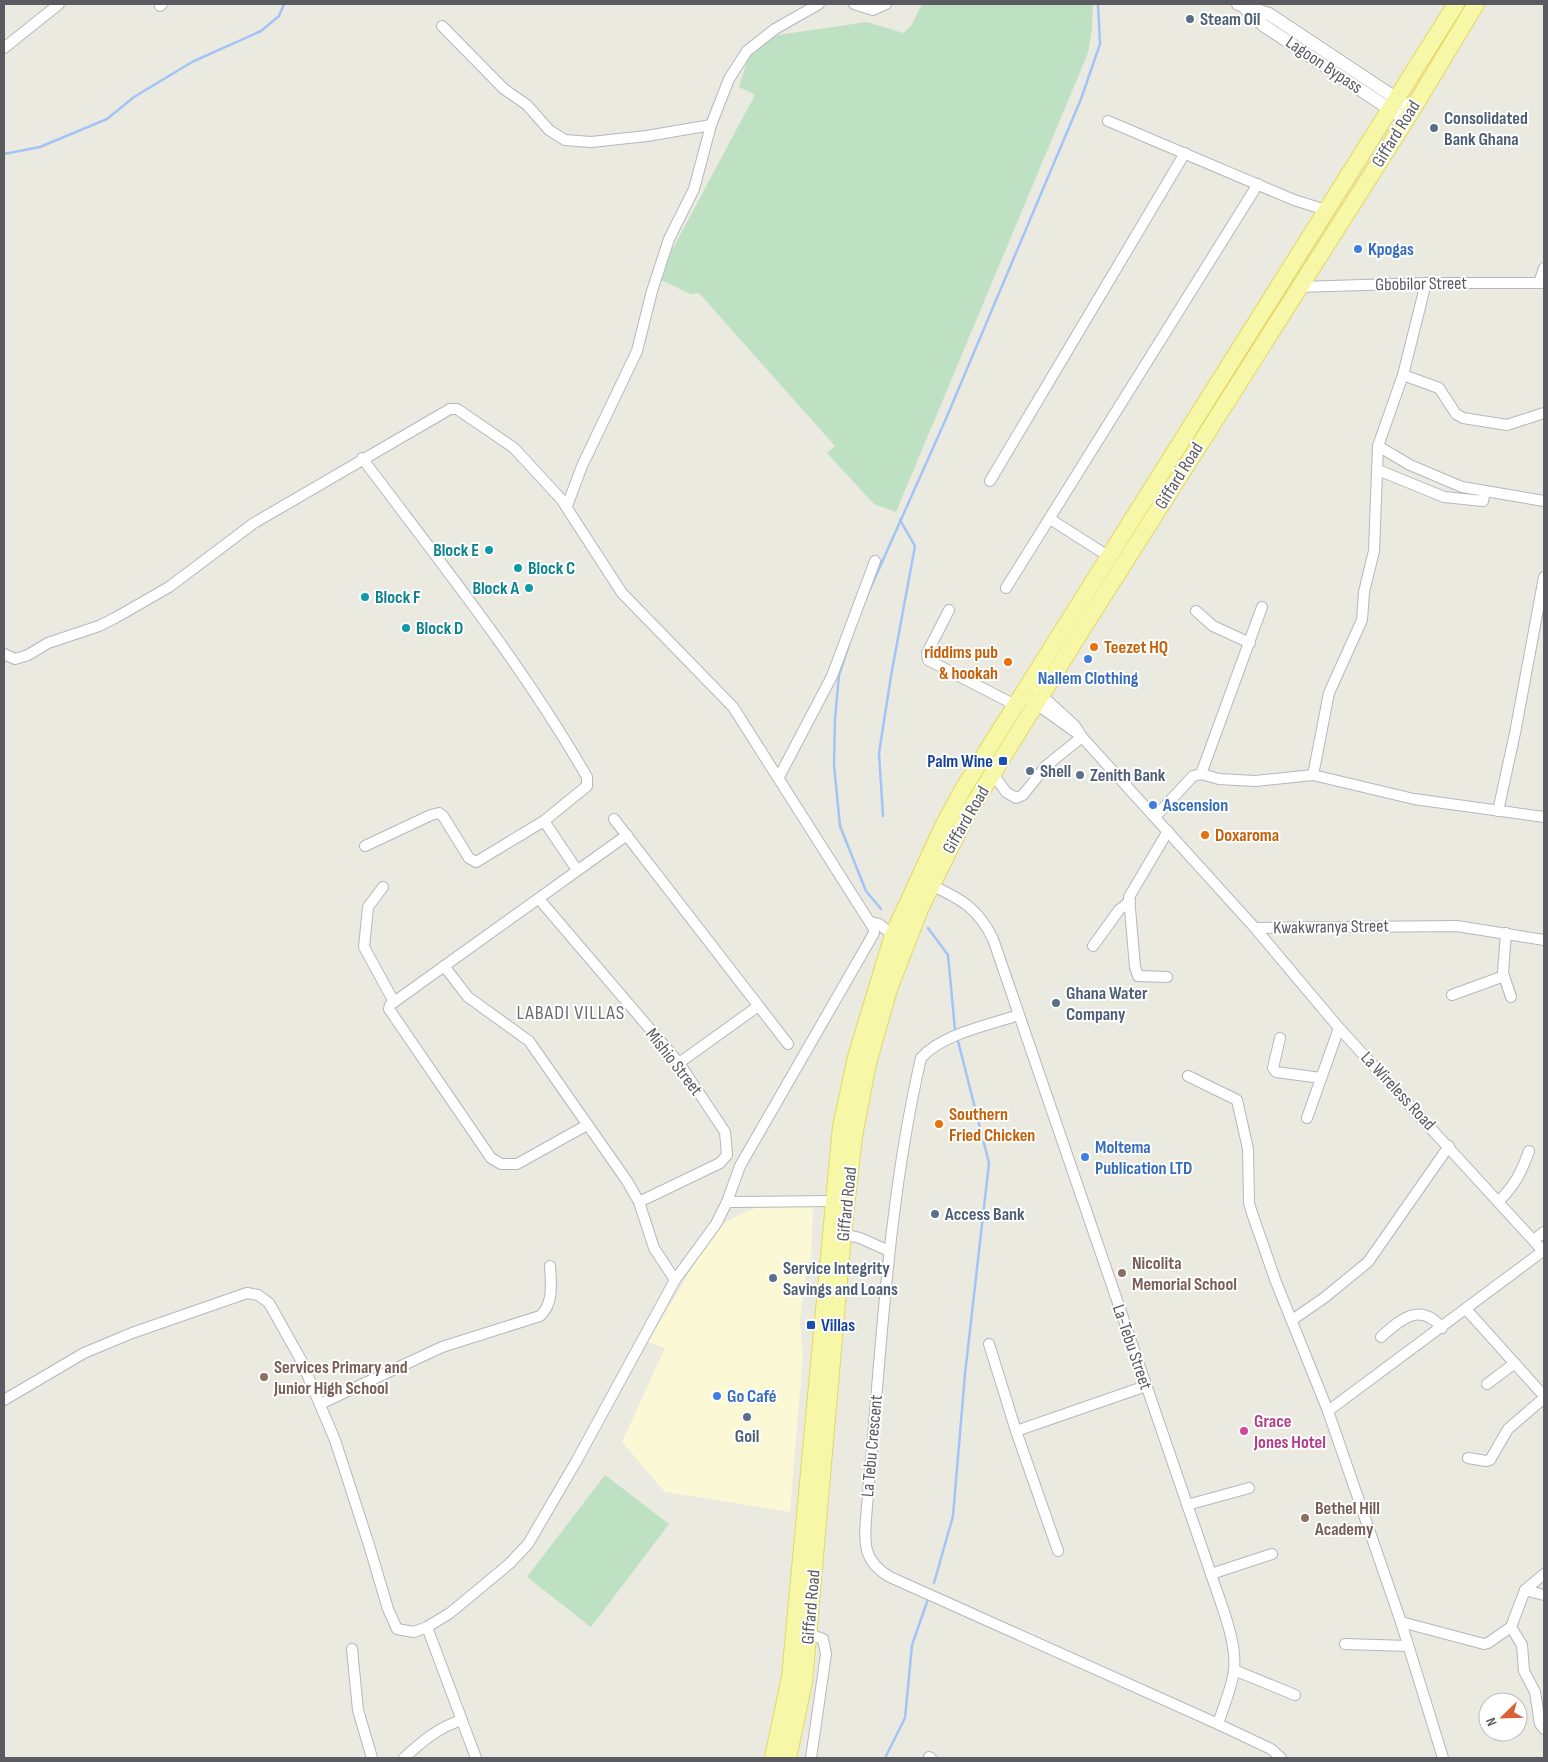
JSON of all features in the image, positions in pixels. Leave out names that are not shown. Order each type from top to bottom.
[{"type":"main road","name":"Giffard Road","points":[[773,1758],[790,1677],[832,1201],[841,1127],[856,1057],[893,935],[943,826],[1022,695],[1456,4]]},
{"type":"main road","name":"Giffard Road","points":[[788,1758],[804,1682],[843,1234],[854,1136],[868,1064],[889,989],[931,884],[966,818],[1039,699],[1409,115],[1476,4]]},
{"type":"street","points":[[4,48],[60,4]]},
{"type":"street","points":[[567,506],[582,466],[637,351],[655,282],[670,239],[694,189],[711,125],[729,79],[747,51],[774,29],[819,4]]},
{"type":"street","points":[[854,4],[873,10],[886,4]]},
{"type":"street","name":"Lagoon Bypass","points":[[1241,5],[1269,14],[1409,115]]},
{"type":"street","points":[[442,26],[504,90],[527,105],[549,130],[565,140],[591,142],[647,136],[711,125]]},
{"type":"street","points":[[1108,121],[1258,184],[1326,210]]},
{"type":"street","points":[[990,481],[1185,152]]},
{"type":"street","points":[[1006,588],[1258,184]]},
{"type":"street","points":[[1542,283],[1544,268]]},
{"type":"street","points":[[1313,775],[1329,693],[1362,620],[1364,592],[1374,551],[1378,446],[1403,375],[1426,283]]},
{"type":"street","name":"Gbobilor Street","points":[[1299,287],[1426,283],[1542,283]]},
{"type":"street","points":[[1403,375],[1439,388],[1456,414],[1463,418],[1506,425],[1544,413]]},
{"type":"street","points":[[4,654],[15,659],[28,655],[48,643],[99,626],[114,618],[169,587],[194,566],[254,523],[362,458],[450,409],[457,409],[514,448],[567,506],[622,593],[720,691],[733,707],[871,922],[874,933],[740,1166],[727,1202],[716,1224],[675,1280],[577,1460],[528,1544],[509,1564],[477,1591],[450,1613],[427,1627],[414,1632],[397,1629],[388,1610],[370,1545],[335,1440],[284,1327],[269,1304],[258,1295],[247,1293],[132,1333],[84,1353],[4,1400]]},
{"type":"street","points":[[1378,446],[1440,478],[1462,487],[1544,500]]},
{"type":"street","points":[[362,458],[465,595],[559,728],[587,777],[587,786],[544,821],[476,862],[469,858],[443,816],[439,814],[432,815],[365,846]]},
{"type":"street","points":[[1378,470],[1444,497],[1483,501],[1485,491]]},
{"type":"street","points":[[1050,519],[1108,556]]},
{"type":"street","points":[[779,777],[832,676],[875,561]]},
{"type":"street","points":[[1498,811],[1515,733],[1544,577]]},
{"type":"street","points":[[1201,774],[1262,607]]},
{"type":"street","name":"Kwakwranya Street","points":[[949,610],[927,653],[928,660],[1022,695],[1039,699],[1071,731],[1082,737],[1255,928],[1457,926],[1544,940]]},
{"type":"street","points":[[1196,611],[1213,626],[1250,643]]},
{"type":"street","points":[[993,774],[1006,792],[1016,798],[1023,795],[1046,766],[1082,737]]},
{"type":"street","points":[[1155,817],[1193,776],[1201,774],[1219,779],[1255,781],[1313,775],[1414,799],[1544,817]]},
{"type":"street","points":[[614,819],[757,1007],[788,1044]]},
{"type":"street","points":[[544,821],[576,870]]},
{"type":"street","points":[[1167,977],[1138,976],[1135,967],[1130,902],[1131,892],[1168,831]]},
{"type":"street","points":[[587,1125],[517,1164],[501,1164],[491,1158],[390,1014],[390,1005],[627,835]]},
{"type":"street","name":"La-Tebu Street","points":[[931,884],[962,900],[980,916],[993,939],[1211,1574],[1229,1634],[1234,1670],[1218,1724]]},
{"type":"street","points":[[383,887],[368,907],[364,947],[394,1002]]},
{"type":"street","name":"Mishio Street","points":[[539,899],[679,1063],[725,1132],[727,1155],[720,1163],[639,1202]]},
{"type":"street","points":[[1093,946],[1119,910],[1130,902]]},
{"type":"street","points":[[871,922],[879,924],[893,935]]},
{"type":"street","name":"La Wireless Road","points":[[1255,928],[1339,1028],[1544,1251]]},
{"type":"street","points":[[1506,933],[1504,976],[1512,997]]},
{"type":"street","points":[[444,966],[468,997],[529,1041],[627,1181],[639,1202],[654,1248],[675,1280]]},
{"type":"street","points":[[1452,995],[1504,976]]},
{"type":"street","points":[[679,1063],[757,1007]]},
{"type":"street","name":"La Tebu Crescent","points":[[1019,1015],[943,1040],[930,1048],[921,1058],[900,1165],[889,1251],[867,1506],[865,1543],[869,1558],[877,1569],[890,1577],[1218,1724],[1271,1749],[1282,1757]]},
{"type":"street","points":[[1307,1118],[1339,1028]]},
{"type":"street","points":[[1280,1038],[1273,1068],[1276,1072],[1321,1078]]},
{"type":"street","points":[[1188,1076],[1237,1100],[1248,1149],[1249,1202],[1276,1282],[1328,1411],[1401,1622],[1443,1758]]},
{"type":"street","points":[[1292,1320],[1324,1298],[1368,1262],[1449,1146]]},
{"type":"street","points":[[1499,1201],[1513,1187],[1523,1170],[1529,1150]]},
{"type":"street","points":[[727,1202],[832,1201]]},
{"type":"street","points":[[1534,1240],[1544,1232]]},
{"type":"street","points":[[843,1234],[860,1238],[889,1251]]},
{"type":"street","points":[[1328,1411],[1544,1251]]},
{"type":"street","points":[[320,1404],[442,1346],[540,1316],[546,1311],[551,1291],[550,1266]]},
{"type":"street","points":[[1466,1309],[1544,1397],[1508,1430],[1490,1460],[1486,1462],[1468,1458]]},
{"type":"street","points":[[1380,1337],[1407,1315],[1424,1316],[1438,1323],[1442,1328]]},
{"type":"street","points":[[990,1344],[1016,1431],[1058,1551]]},
{"type":"street","points":[[1487,1384],[1515,1363]]},
{"type":"street","points":[[1016,1431],[1146,1386]]},
{"type":"street","points":[[1187,1505],[1249,1488]]},
{"type":"street","points":[[1211,1574],[1272,1554]]},
{"type":"street","points":[[1401,1622],[1484,1644],[1511,1627],[1525,1590],[1544,1574]]},
{"type":"street","points":[[1525,1590],[1544,1595]]},
{"type":"street","points":[[427,1627],[476,1758]]},
{"type":"street","points":[[1511,1627],[1522,1645],[1524,1671],[1535,1692],[1540,1724],[1544,1729]]},
{"type":"street","points":[[809,1634],[823,1639],[826,1654],[811,1758]]},
{"type":"street","points":[[1345,1644],[1408,1646]]},
{"type":"street","points":[[352,1649],[358,1710],[372,1758]]},
{"type":"street","points":[[1234,1670],[1294,1695]]},
{"type":"street","points":[[404,1758],[419,1744],[450,1724],[462,1720]]},
{"type":"shaded area","points":[[762,1205],[813,1205],[811,1260],[804,1283],[800,1322],[803,1355],[790,1512],[665,1492],[622,1442],[665,1348],[648,1342],[715,1229],[737,1216]]},
{"type":"green space","points":[[922,4],[1093,4],[1092,29],[1088,53],[896,512],[874,504],[827,453],[835,446],[699,293],[690,294],[657,278],[755,95],[739,87],[749,55],[771,36],[867,22],[903,33],[911,26]]},
{"type":"green space","points":[[605,1475],[669,1524],[591,1627],[527,1577]]},
{"type":"waterway","points":[[4,154],[40,147],[107,119],[134,97],[192,62],[261,31],[279,16],[284,4]]},
{"type":"waterway","points":[[866,598],[945,421],[1081,99],[1100,44],[1098,4]]},
{"type":"waterway","points":[[883,816],[879,753],[915,546],[900,520]]},
{"type":"waterway","points":[[850,641],[839,675],[835,719],[834,765],[840,826],[866,891],[881,909]]},
{"type":"waterway","points":[[928,928],[948,955],[955,1030]]},
{"type":"waterway","points":[[934,1583],[953,1516],[965,1374],[989,1163],[958,1041]]},
{"type":"waterway","points":[[885,1758],[905,1718],[912,1645],[928,1599]]},
{"type":"place","name":"Steam Oil","points":[[1190,19]]},
{"type":"place","name":"Consolidated Bank Ghana","points":[[1434,128]]},
{"type":"place","name":"Kpogas","points":[[1358,249]]},
{"type":"place","name":"Block E","points":[[489,550]]},
{"type":"place","name":"Block C","points":[[518,568]]},
{"type":"place","name":"Block A","points":[[529,588]]},
{"type":"place","name":"Block F","points":[[365,597]]},
{"type":"place","name":"Block D","points":[[406,628]]},
{"type":"place","name":"Teezet HQ","points":[[1094,647]]},
{"type":"place","name":"Nallem Clothing","points":[[1088,659]]},
{"type":"place","name":"riddims pub & hookah","points":[[1008,662]]},
{"type":"place","name":"Palm Wine","points":[[1003,761]]},
{"type":"place","name":"Shell","points":[[1030,771]]},
{"type":"place","name":"Zenith Bank","points":[[1080,775]]},
{"type":"place","name":"Ascension","points":[[1153,805]]},
{"type":"place","name":"Doxaroma","points":[[1205,835]]},
{"type":"place","name":"Ghana Water Company","points":[[1056,1003]]},
{"type":"place","name":"Southern Fried Chicken","points":[[939,1124]]},
{"type":"place","name":"Moltema Publication LTD","points":[[1085,1157]]},
{"type":"place","name":"Access Bank","points":[[935,1214]]},
{"type":"place","name":"Nicolita Memorial School","points":[[1122,1273]]},
{"type":"place","name":"Service Integrity Savings and Loans","points":[[773,1278]]},
{"type":"place","name":"Villas","points":[[811,1325]]},
{"type":"place","name":"Services Primary and Junior High School","points":[[264,1377]]},
{"type":"place","name":"Go Café","points":[[717,1396]]},
{"type":"place","name":"Goil","points":[[747,1417]]},
{"type":"place","name":"Grace Jones Hotel","points":[[1244,1431]]},
{"type":"place","name":"Bethel Hill Academy","points":[[1305,1518]]},
{"type":"district","name":"LABADI VILLAS","points":[[571,1013]]}]
